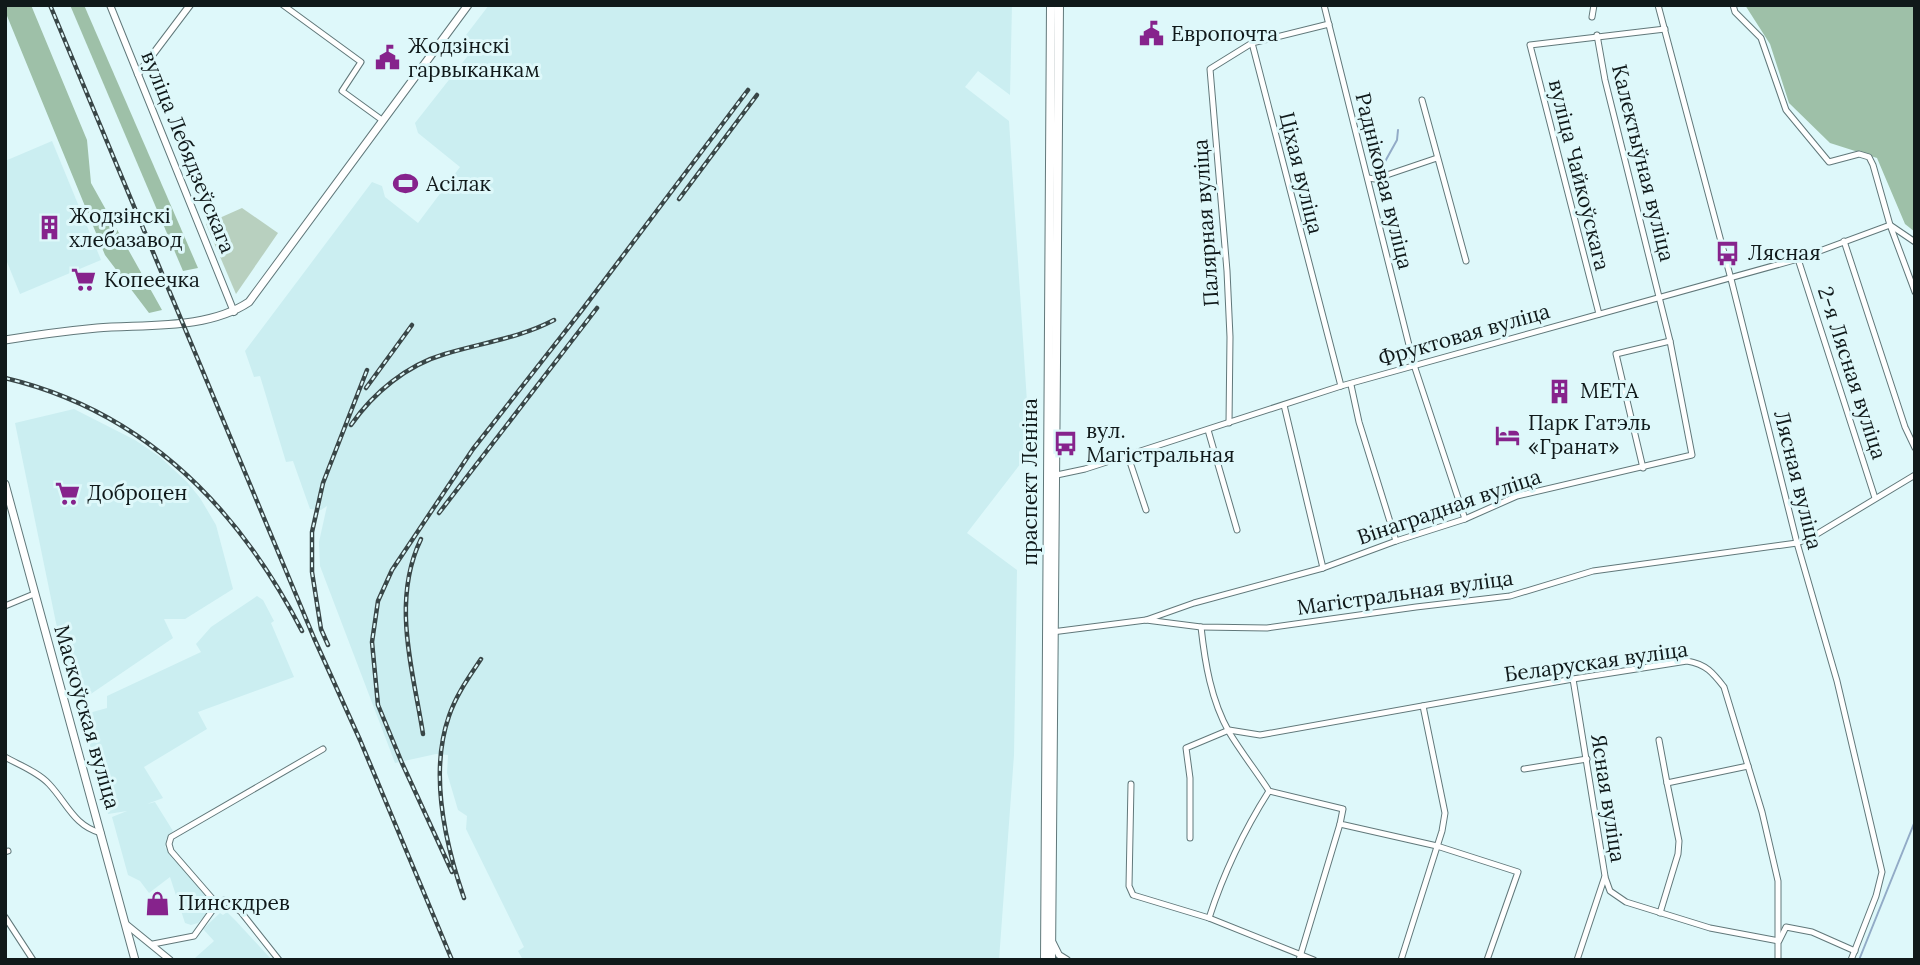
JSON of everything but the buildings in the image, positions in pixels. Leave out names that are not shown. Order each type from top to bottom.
[{"type":"main road","points":[[5,340],[66,331],[220,317],[249,302],[468,5]]},
{"type":"main road","name":"праспект Леніна","points":[[1048,958],[1051,5]]},
{"type":"main road","name":"праспект Леніна","points":[[1051,476],[1059,5]]},
{"type":"main road","name":"Маскоўская вуліца","points":[[5,484],[135,960]]},
{"type":"main road","name":"праспект Леніна","points":[[1048,958],[1051,938],[1050,632]]},
{"type":"street","name":"вуліца Лебядзеўскага","points":[[110,5],[233,312]]},
{"type":"street","points":[[138,74],[190,5]]},
{"type":"street","points":[[283,5],[361,62],[342,91],[382,120]]},
{"type":"street","name":"Радніковая вуліца","points":[[1324,5],[1414,365],[1465,519]]},
{"type":"street","points":[[1592,17],[1594,5]]},
{"type":"street","name":"Лясная вуліца","points":[[1658,5],[1731,279],[1797,543],[1837,681],[1882,872],[1876,896],[1851,960]]},
{"type":"street","points":[[1732,5],[1735,12],[1761,38],[1786,110],[1829,162],[1859,154],[1869,157],[1915,292]]},
{"type":"street","points":[[1252,43],[1329,24]]},
{"type":"street","points":[[1597,35],[1664,29]]},
{"type":"street","name":"вуліца Чайкоўскага","points":[[1597,35],[1530,45],[1599,314]]},
{"type":"street","name":"Калектыўная вуліца","points":[[1597,35],[1605,80],[1661,298]]},
{"type":"street","name":"Ціхая вуліца","points":[[1252,43],[1341,386]]},
{"type":"street","name":"Палярная вуліца","points":[[1228,423],[1230,337],[1227,271],[1210,69],[1252,43]]},
{"type":"street","points":[[1422,100],[1466,261]]},
{"type":"street","points":[[1368,178],[1375,179],[1437,158]]},
{"type":"street","points":[[1890,225],[1915,242]]},
{"type":"street","name":"Фруктовая вуліца","points":[[1051,476],[1085,470],[1341,386],[1798,259],[1890,225]]},
{"type":"street","points":[[1843,241],[1905,427],[1915,448]]},
{"type":"street","name":"2-я Лясная вуліца","points":[[1798,259],[1875,498]]},
{"type":"street","name":"Вінаградная вуліца","points":[[1146,620],[1194,603],[1323,568],[1465,519],[1517,496],[1692,455],[1661,298]]},
{"type":"street","points":[[1643,468],[1616,354],[1670,341]]},
{"type":"street","points":[[1351,385],[1359,422],[1396,541]]},
{"type":"street","points":[[1284,405],[1323,568]]},
{"type":"street","points":[[1209,430],[1237,530]]},
{"type":"street","points":[[1128,456],[1146,510]]},
{"type":"street","name":"Магістральная вуліца","points":[[1050,632],[1146,620],[1201,627],[1267,628],[1510,596],[1593,572],[1797,543],[1812,537],[1915,475]]},
{"type":"street","points":[[5,606],[34,594]]},
{"type":"street","points":[[1201,627],[1208,674],[1229,730],[1269,791],[1343,809],[1300,957]]},
{"type":"street","name":"Беларуская вуліца","points":[[1229,730],[1260,735],[1573,679],[1687,661],[1701,663],[1712,671],[1724,688],[1778,881],[1778,960]]},
{"type":"street","name":"Ясная вуліца","points":[[1573,679],[1605,876],[1577,960]]},
{"type":"street","points":[[1401,960],[1446,813],[1423,706]]},
{"type":"street","points":[[1190,838],[1190,778],[1186,748],[1229,730]]},
{"type":"street","points":[[1659,740],[1679,841],[1674,869],[1660,913]]},
{"type":"street","points":[[217,904],[171,851],[171,836],[323,749]]},
{"type":"street","points":[[5,757],[43,779],[78,822],[87,829],[101,833]]},
{"type":"street","points":[[1524,769],[1587,759]]},
{"type":"street","points":[[1667,783],[1748,766]]},
{"type":"street","points":[[1131,784],[1129,886],[1133,895],[1209,918],[1300,957],[1314,960]]},
{"type":"street","points":[[1209,918],[1224,874],[1244,830],[1269,791]]},
{"type":"street","points":[[1340,824],[1437,846],[1518,872],[1487,960]]},
{"type":"street","points":[[1605,876],[1610,891],[1626,902],[1710,929],[1779,941],[1786,928],[1812,932],[1855,951]]},
{"type":"street","points":[[153,944],[194,936],[217,904],[224,900],[241,912],[279,960]]},
{"type":"street","points":[[5,917],[33,960]]},
{"type":"street","points":[[127,925],[170,960]]},
{"type":"street","points":[[1051,938],[1055,949],[1065,960]]},
{"type":"street","points":[[1048,958],[1065,960]]},
{"type":"shaded area","points":[[489,5],[1012,5],[1010,95],[978,71],[965,87],[1009,121],[1028,418],[1021,463],[967,533],[1017,570],[1014,755],[999,960],[523,960],[518,951],[524,947],[466,829],[467,816],[458,810],[447,773],[448,755],[436,754],[395,763],[320,566],[319,542],[327,506],[321,510],[310,509],[293,461],[286,462],[260,376],[254,377],[245,351],[372,182],[382,186],[385,197],[418,223],[460,167],[418,133],[415,123],[474,48],[463,39]]},
{"type":"shaded area","points":[[52,141],[101,260],[20,294],[5,257],[5,161]]},
{"type":"shaded area","points":[[74,409],[135,440],[160,457],[187,482],[216,525],[233,589],[185,619],[164,619],[173,638],[79,702],[62,652],[15,423]]},
{"type":"shaded area","points":[[257,596],[263,600],[274,621],[271,623],[294,677],[198,712],[207,729],[144,767],[163,798],[147,804],[155,802],[173,831],[166,839],[168,843],[165,847],[215,905],[198,923],[191,925],[185,923],[170,877],[149,893],[140,881],[128,875],[112,817],[127,811],[108,814],[82,715],[107,708],[107,696],[201,652],[196,644],[211,627]]},
{"type":"shaded area","points":[[227,912],[272,960],[195,958],[214,941],[203,929],[220,913],[223,915]]},
{"type":"green space","points":[[5,5],[31,5],[87,140],[91,183],[162,310],[149,313],[105,255],[5,11]]},
{"type":"green space","points":[[70,5],[84,5],[198,268],[183,271]]},
{"type":"green space","points":[[1745,5],[1915,5],[1915,232],[1905,224],[1877,158],[1830,143],[1789,103],[1770,44]]},
{"type":"green space","points":[[242,208],[278,233],[236,294],[206,224]]},
{"type":"waterway","points":[[1382,167],[1397,140],[1398,130]]},
{"type":"waterway","points":[[1859,960],[1915,821]]},
{"type":"railway","points":[[50,5],[314,638],[360,740],[452,960]]},
{"type":"railway","points":[[452,872],[378,705],[372,642],[378,601],[392,570],[473,449],[748,90]]},
{"type":"railway","points":[[679,199],[757,95]]},
{"type":"railway","points":[[439,513],[597,308]]},
{"type":"railway","points":[[351,425],[380,391],[417,365],[445,354],[528,331],[554,320]]},
{"type":"railway","points":[[366,388],[412,325]]},
{"type":"railway","points":[[328,645],[321,629],[312,572],[312,532],[323,483],[367,370]]},
{"type":"railway","points":[[5,378],[55,393],[101,414],[143,440],[182,470],[217,505],[248,544],[277,586],[302,631]]},
{"type":"railway","points":[[421,539],[412,563],[406,611],[410,661],[423,734]]},
{"type":"railway","points":[[464,898],[446,831],[440,761],[443,738],[452,708],[481,659]]},
{"type":"place","name":"Европочта","points":[[1151,34]]},
{"type":"place","name":"Жодзінскі гарвыканкам","points":[[388,58]]},
{"type":"place","name":"Асілак","points":[[406,184]]},
{"type":"place","name":"Жодзінскі хлебазавод","points":[[49,228]]},
{"type":"place","name":"Лясная","points":[[1728,253]]},
{"type":"place","name":"Копеечка","points":[[84,280]]},
{"type":"place","name":"МЕТА","points":[[1560,391]]},
{"type":"place","name":"Парк Гатэль «Гранат»","points":[[1508,435]]},
{"type":"place","name":"вул. Магістральная","points":[[1066,443]]},
{"type":"place","name":"Доброцен","points":[[67,493]]},
{"type":"place","name":"Пинскдрев","points":[[158,903]]}]
